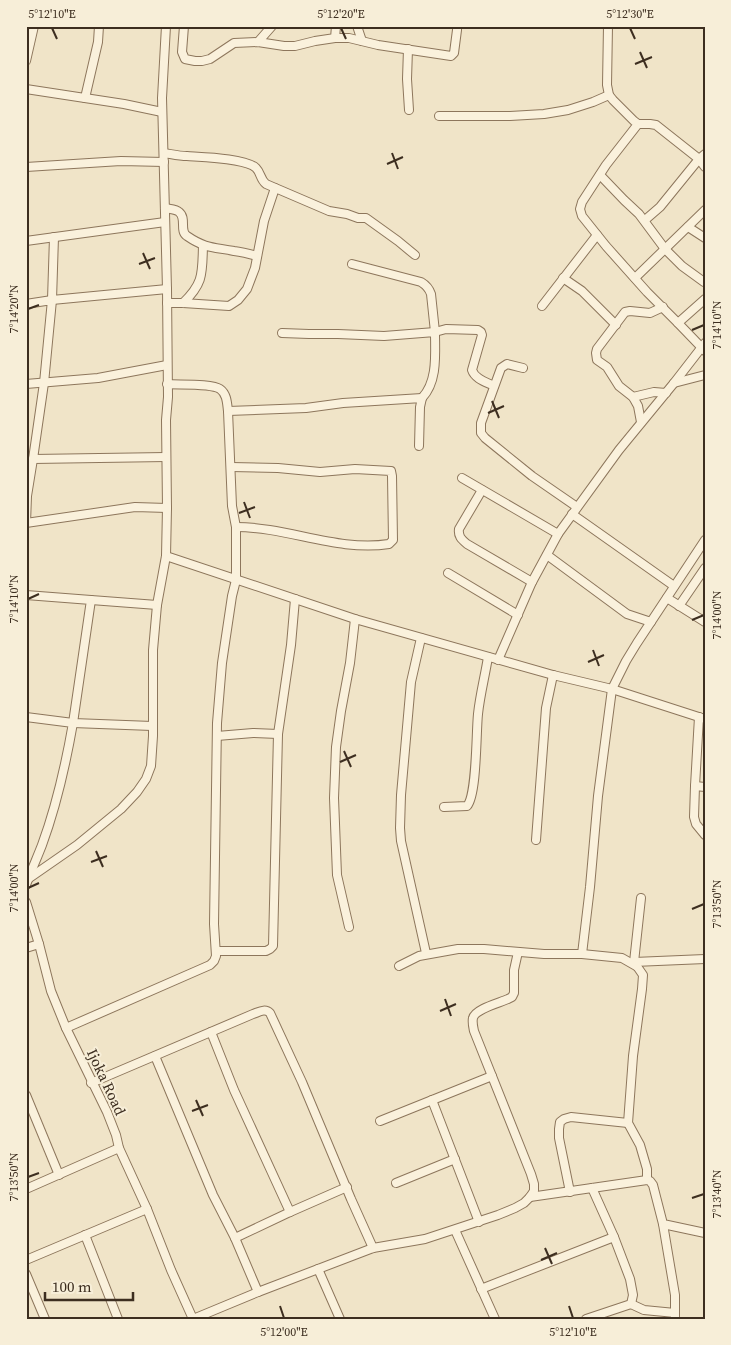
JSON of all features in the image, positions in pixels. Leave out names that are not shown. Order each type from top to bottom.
[{"type":"street","points":[[26,61],[34,26]]},
{"type":"street","points":[[85,98],[98,42],[99,26]]},
{"type":"street","points":[[27,880],[77,845],[121,809],[137,792],[146,779],[151,766],[153,650],[157,605],[166,556],[167,508],[167,289],[162,112],[166,26]]},
{"type":"street","points":[[184,26],[183,56],[185,59],[195,61],[210,59],[234,43],[258,42],[295,46],[335,38],[349,38],[378,45],[451,56],[454,53],[457,26]]},
{"type":"street","points":[[258,42],[272,26]]},
{"type":"street","points":[[335,38],[336,26]]},
{"type":"street","points":[[357,26],[362,41]]},
{"type":"street","points":[[608,26],[606,85],[610,95],[638,124],[656,126],[702,157],[705,166]]},
{"type":"street","points":[[408,49],[409,110]]},
{"type":"street","points":[[26,89],[162,112]]},
{"type":"street","points":[[439,116],[544,114],[568,110],[610,95]]},
{"type":"street","points":[[498,660],[532,582],[558,534],[619,450],[703,347],[635,278],[582,216],[580,209],[582,202],[600,174],[638,124]]},
{"type":"street","points":[[164,153],[217,158],[250,164],[257,169],[262,181],[266,184],[329,211],[366,218],[415,255]]},
{"type":"street","points":[[645,220],[660,207],[702,157]]},
{"type":"street","points":[[26,167],[121,161],[164,162]]},
{"type":"street","points":[[600,174],[645,220],[665,249],[682,266],[704,282]]},
{"type":"street","points":[[167,303],[229,306],[238,300],[247,290],[255,268],[264,221],[275,188]]},
{"type":"street","points":[[165,208],[178,211],[182,215],[185,235],[203,246],[257,256]]},
{"type":"street","points":[[635,278],[705,210]]},
{"type":"street","points":[[26,241],[165,222]]},
{"type":"street","points":[[688,227],[705,238]]},
{"type":"street","points":[[542,306],[597,235]]},
{"type":"street","points":[[54,237],[52,300],[44,383],[31,456],[26,523],[135,507],[167,508]]},
{"type":"street","points":[[183,303],[198,285],[202,270],[203,246]]},
{"type":"street","points":[[352,264],[421,282],[426,285],[431,294],[435,332],[435,370],[426,394],[422,398],[419,446]]},
{"type":"street","points":[[564,278],[582,291],[616,325]]},
{"type":"street","points":[[26,304],[167,289]]},
{"type":"street","points":[[678,323],[705,299]]},
{"type":"street","points":[[641,422],[638,406],[633,397],[619,386],[606,367],[596,358],[596,353],[625,312],[650,313],[663,307]]},
{"type":"street","points":[[282,333],[384,336],[446,330],[478,330],[482,335],[472,370],[476,377],[494,386]]},
{"type":"street","points":[[26,384],[98,378],[167,364]]},
{"type":"street","points":[[523,368],[507,364],[501,368],[481,423],[481,433],[532,476],[577,507]]},
{"type":"street","points":[[674,383],[705,375]]},
{"type":"street","points":[[66,1028],[210,965],[214,961],[216,951],[214,924],[216,736],[222,663],[236,580],[236,527],[232,506],[228,411],[226,397],[220,389],[213,385],[167,384]]},
{"type":"street","points":[[633,397],[654,392],[666,392]]},
{"type":"street","points":[[228,411],[306,408],[343,402],[422,398]]},
{"type":"street","points":[[31,456],[166,458]]},
{"type":"street","points":[[231,467],[278,468],[320,472],[355,469],[389,470],[392,473],[393,540],[389,544],[361,546],[268,529],[236,527]]},
{"type":"street","points":[[462,478],[558,534]]},
{"type":"street","points":[[482,490],[459,528],[458,534],[460,538],[532,582]]},
{"type":"street","points":[[572,514],[674,586]]},
{"type":"street","points":[[582,954],[598,796],[612,689],[626,661],[704,542]]},
{"type":"street","points":[[547,555],[627,614],[651,622]]},
{"type":"street","points":[[166,556],[355,619],[553,675],[612,689],[702,718],[695,786],[694,817],[696,824],[705,835]]},
{"type":"street","points":[[679,606],[705,568],[691,561]]},
{"type":"street","points":[[448,573],[518,615]]},
{"type":"street","points":[[26,595],[157,605]]},
{"type":"street","points":[[667,598],[705,622]]},
{"type":"street","points":[[216,951],[266,951],[273,946],[278,734],[292,645],[296,599]]},
{"type":"street","points":[[27,880],[42,845],[55,803],[73,723],[90,600]]},
{"type":"street","points":[[349,927],[337,874],[334,798],[336,747],[350,663],[355,619]]},
{"type":"street","points":[[421,638],[411,682],[400,828],[426,953]]},
{"type":"street","points":[[444,807],[467,806],[470,802],[473,788],[478,714],[488,657]]},
{"type":"street","points":[[536,840],[546,708],[553,675]]},
{"type":"street","points":[[26,717],[73,723],[152,726]]},
{"type":"street","points":[[216,736],[278,734]]},
{"type":"street","points":[[695,786],[705,787]]},
{"type":"street","points":[[641,898],[635,964],[643,975],[633,1056],[628,1123],[640,1145],[647,1169],[647,1180]]},
{"type":"street","name":"Ijoka Road","points":[[26,902],[52,991],[66,1028],[91,1083],[107,1112],[116,1134],[119,1148],[193,1319]]},
{"type":"street","points":[[571,954],[583,942]]},
{"type":"street","points":[[26,948],[39,944]]},
{"type":"street","points":[[399,966],[426,953],[458,949],[582,954],[622,958],[635,964],[705,959]]},
{"type":"street","points":[[193,1319],[373,1248],[426,1239],[479,1222],[515,1208],[530,1197],[534,1190],[531,1174],[474,1031],[472,1021],[478,1012],[512,997],[514,993],[514,970],[518,952]]},
{"type":"street","points":[[91,1083],[268,1010],[302,1082],[373,1248]]},
{"type":"street","points":[[211,1032],[234,1090],[290,1212]]},
{"type":"street","points":[[155,1056],[213,1195],[235,1238],[258,1292]]},
{"type":"street","points":[[380,1121],[492,1076]]},
{"type":"street","points":[[26,1096],[59,1175]]},
{"type":"street","points":[[432,1100],[479,1222]]},
{"type":"street","points":[[570,1192],[559,1138],[560,1122],[571,1118],[628,1123]]},
{"type":"street","points":[[26,1189],[119,1148]]},
{"type":"street","points":[[396,1183],[455,1159]]},
{"type":"street","points":[[530,1197],[647,1180],[653,1185],[663,1224],[675,1296],[675,1316],[644,1310],[631,1304],[586,1319]]},
{"type":"street","points":[[235,1238],[346,1187]]},
{"type":"street","points":[[592,1188],[630,1279],[634,1295],[631,1304]]},
{"type":"street","points":[[26,1260],[147,1209]]},
{"type":"street","points":[[663,1224],[705,1233]]},
{"type":"street","points":[[455,1230],[495,1319]]},
{"type":"street","points":[[84,1235],[118,1319]]},
{"type":"street","points":[[481,1289],[614,1237]]},
{"type":"street","points":[[318,1269],[340,1319]]},
{"type":"street","points":[[26,1274],[45,1319]]}]
